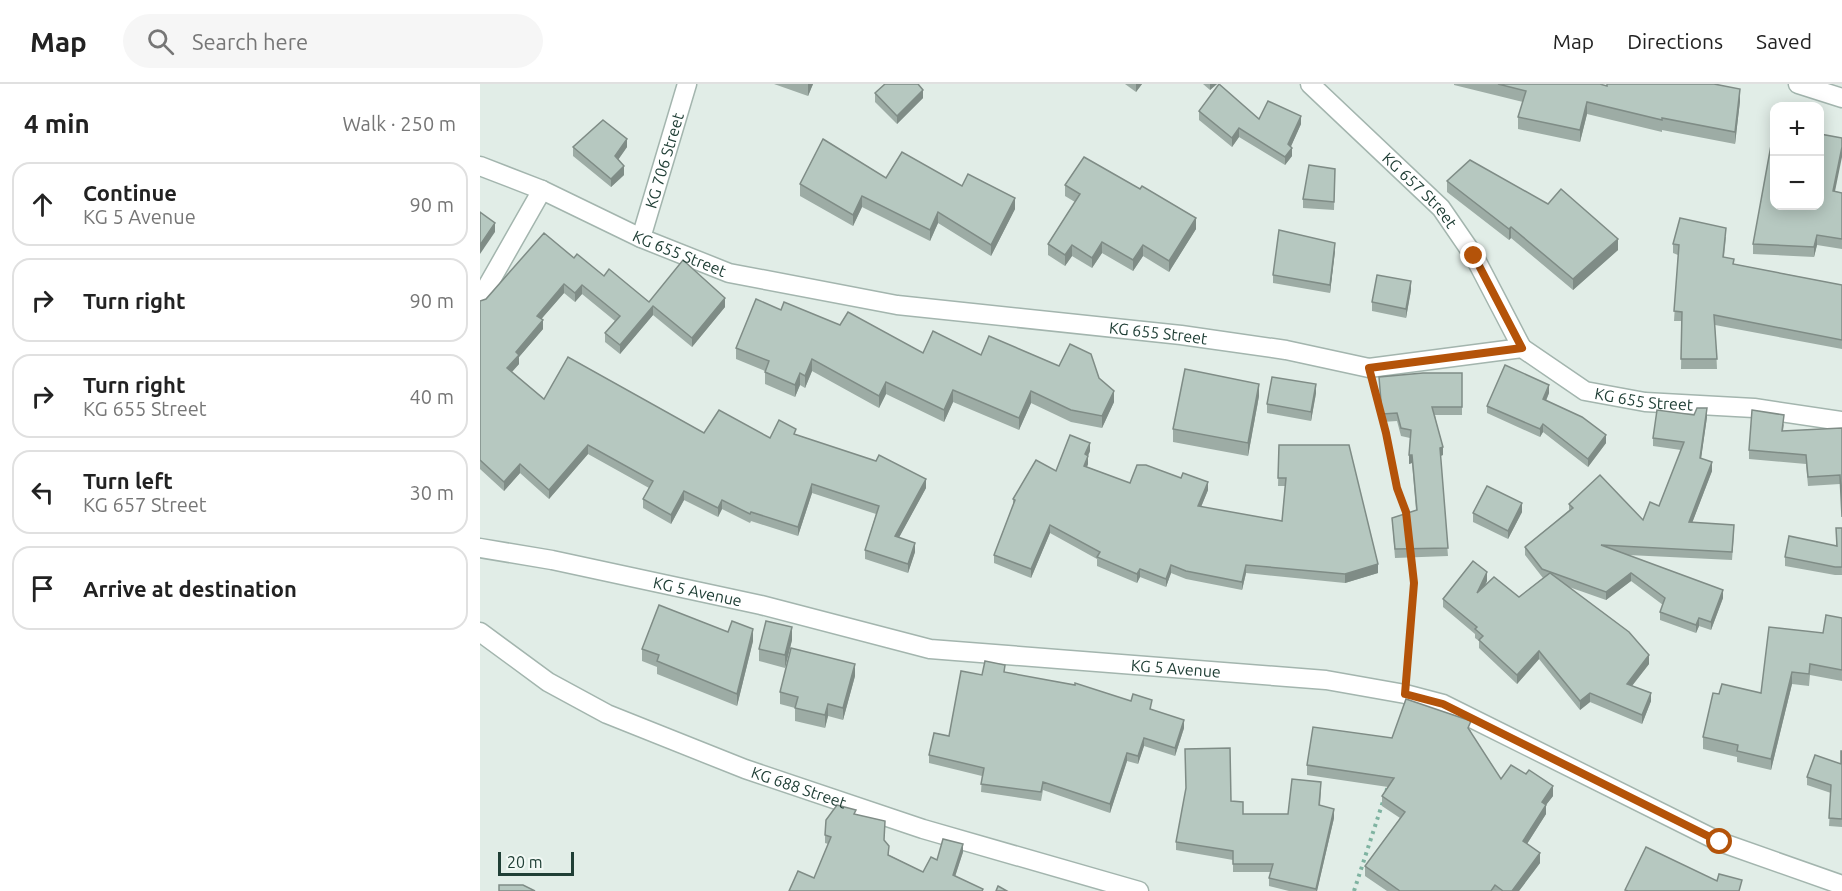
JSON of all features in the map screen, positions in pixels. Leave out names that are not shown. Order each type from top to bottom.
[{"type":"street","name":"KG 706 Street","points":[[641,238],[687,84]]},
{"type":"street","name":"KG 657 Street","points":[[1310,84],[1441,208],[1474,256],[1522,348]]},
{"type":"street","points":[[1798,84],[1842,98]]},
{"type":"street","name":"KG 655 Street","points":[[480,166],[542,190],[641,238],[729,273],[897,304],[1181,335],[1286,350],[1369,368],[1522,348],[1585,391],[1645,402],[1754,408],[1842,421]]},
{"type":"street","points":[[480,299],[542,190]]},
{"type":"street","name":"KG 5 Avenue","points":[[480,548],[552,560],[761,605],[930,649],[1160,669],[1326,680],[1405,694],[1443,704],[1720,842],[1842,885]]},
{"type":"street","name":"KG 688 Street","points":[[480,632],[548,682],[607,714],[745,769],[923,829],[1139,891]]},
{"type":"path","points":[[1369,368],[1407,524]]},
{"type":"path","points":[[1405,694],[1414,583],[1410,547]]},
{"type":"path","points":[[1353,891],[1390,780]]},
{"type":"building","points":[[885,84],[918,84],[923,90],[897,116],[875,93]]},
{"type":"building","points":[[1219,84],[1259,119],[1268,101],[1301,116],[1288,144],[1292,148],[1285,157],[1239,128],[1232,138],[1199,111]]},
{"type":"building","points":[[1498,84],[1600,84],[1607,86],[1607,84],[1714,84],[1740,89],[1735,132],[1662,118],[1662,120],[1587,102],[1580,130],[1518,117],[1526,91]]},
{"type":"building","points":[[603,120],[627,139],[615,156],[624,166],[611,179],[573,147]]},
{"type":"building","points":[[1824,135],[1842,138],[1833,191],[1842,193],[1842,239],[1817,235],[1814,247],[1753,244],[1770,151],[1770,210],[1824,210]]},
{"type":"building","points":[[823,139],[886,178],[902,152],[962,186],[968,174],[1015,198],[991,245],[938,212],[930,230],[862,196],[853,215],[800,184]]},
{"type":"building","points":[[1084,157],[1140,189],[1142,186],[1196,218],[1169,261],[1143,245],[1133,260],[1102,242],[1092,258],[1072,245],[1065,255],[1048,244],[1080,194],[1065,185]]},
{"type":"building","points":[[1470,160],[1548,204],[1561,189],[1618,239],[1573,279],[1511,227],[1509,229],[1447,181]]},
{"type":"building","points":[[1309,165],[1335,169],[1334,202],[1303,199]]},
{"type":"building","points":[[480,212],[495,223],[480,245]]},
{"type":"building","points":[[1680,218],[1726,228],[1723,257],[1734,259],[1733,264],[1842,285],[1842,340],[1714,315],[1717,359],[1681,359],[1682,312],[1674,311],[1679,245],[1673,244]]},
{"type":"building","points":[[1279,230],[1335,243],[1330,285],[1273,275]]},
{"type":"building","points":[[544,233],[574,258],[577,254],[604,276],[609,269],[649,302],[683,260],[725,298],[692,338],[653,306],[620,345],[605,333],[620,316],[582,285],[575,293],[564,284],[537,316],[543,320],[516,352],[519,355],[507,368],[544,399],[568,357],[704,433],[719,410],[770,438],[779,420],[796,429],[794,434],[876,461],[879,455],[926,479],[895,536],[915,543],[908,564],[865,550],[879,506],[812,484],[798,527],[751,512],[750,514],[722,500],[718,508],[684,491],[671,515],[643,499],[653,481],[588,445],[549,490],[520,464],[504,482],[480,460],[480,301],[486,299]]},
{"type":"building","points":[[1377,275],[1411,281],[1406,309],[1372,302]]},
{"type":"building","points":[[756,299],[781,310],[784,302],[840,325],[848,312],[923,353],[933,331],[981,355],[989,336],[1059,366],[1070,344],[1091,354],[1099,378],[1114,391],[1102,416],[1071,410],[1031,391],[1019,418],[953,390],[944,410],[886,382],[879,396],[812,359],[805,376],[800,373],[795,385],[765,372],[769,361],[736,348]]},
{"type":"building","points":[[1505,365],[1549,385],[1543,399],[1582,417],[1606,435],[1588,459],[1543,424],[1540,429],[1487,406]]},
{"type":"building","points":[[1185,369],[1259,384],[1248,443],[1173,429]]},
{"type":"building","points":[[1423,373],[1462,373],[1462,407],[1432,407],[1443,447],[1440,448],[1448,548],[1395,549],[1392,518],[1417,510],[1412,455],[1409,455],[1411,430],[1401,428],[1397,413],[1382,414],[1379,377]]},
{"type":"building","points":[[1272,377],[1316,384],[1311,412],[1267,404]]},
{"type":"building","points":[[1697,408],[1707,408],[1700,458],[1712,462],[1689,522],[1734,525],[1732,552],[1601,545],[1723,590],[1711,622],[1699,618],[1696,625],[1660,612],[1665,598],[1631,573],[1606,592],[1542,569],[1525,547],[1573,508],[1569,504],[1600,475],[1643,520],[1650,502],[1659,506],[1684,442],[1653,438],[1657,410],[1694,415]]},
{"type":"building","points":[[1752,410],[1784,415],[1782,431],[1842,428],[1842,517],[1840,475],[1808,477],[1806,455],[1749,450]]},
{"type":"building","points":[[1070,435],[1090,443],[1085,454],[1088,456],[1084,466],[1130,483],[1137,465],[1146,465],[1181,478],[1183,473],[1208,482],[1198,506],[1282,521],[1286,478],[1278,478],[1279,445],[1349,445],[1378,564],[1345,574],[1246,565],[1242,582],[1186,571],[1171,565],[1166,579],[1140,569],[1137,574],[1097,557],[1100,552],[1050,525],[1031,569],[994,555],[1015,500],[1013,499],[1036,460],[1056,471]]},
{"type":"building","points":[[1487,486],[1522,503],[1508,531],[1473,513]]},
{"type":"building","points":[[1836,528],[1842,528],[1842,567],[1785,557],[1789,536],[1837,546]]},
{"type":"building","points":[[1473,561],[1487,572],[1477,593],[1494,577],[1519,597],[1550,573],[1629,632],[1649,655],[1627,684],[1651,693],[1642,715],[1590,693],[1580,701],[1539,651],[1517,675],[1479,640],[1483,636],[1475,629],[1477,627],[1443,599]]},
{"type":"building","points":[[659,605],[728,632],[732,621],[753,629],[737,694],[657,661],[659,655],[642,649]]},
{"type":"building","points":[[1826,615],[1842,618],[1842,670],[1810,664],[1809,674],[1792,672],[1771,759],[1737,751],[1738,745],[1703,737],[1713,693],[1719,694],[1722,684],[1761,693],[1769,627],[1823,633]]},
{"type":"building","points":[[766,621],[792,627],[785,655],[759,649]]},
{"type":"building","points":[[791,648],[855,664],[843,708],[828,704],[825,715],[795,708],[798,697],[780,692]]},
{"type":"building","points":[[985,661],[1005,665],[1004,672],[1075,685],[1075,683],[1131,701],[1133,694],[1152,700],[1150,709],[1184,720],[1175,748],[1144,738],[1138,756],[1127,753],[1110,804],[1043,782],[1041,792],[981,784],[984,768],[929,755],[934,733],[949,736],[961,671],[982,675]]},
{"type":"building","points":[[1406,699],[1471,721],[1468,728],[1501,779],[1511,765],[1526,774],[1529,770],[1553,786],[1542,802],[1546,805],[1523,841],[1540,853],[1512,891],[1503,891],[1495,885],[1491,891],[1400,891],[1365,866],[1405,812],[1382,796],[1394,778],[1307,765],[1313,727],[1392,738]]},
{"type":"building","points":[[1230,748],[1231,801],[1243,802],[1243,814],[1288,814],[1292,779],[1321,782],[1319,805],[1334,809],[1316,889],[1269,878],[1273,864],[1233,864],[1233,851],[1176,842],[1186,788],[1185,749]]},
{"type":"building","points":[[1841,751],[1842,819],[1829,818],[1831,785],[1807,777],[1815,755],[1841,764]]},
{"type":"building","points":[[837,805],[856,810],[854,814],[885,821],[884,840],[889,846],[888,855],[923,872],[931,857],[937,860],[943,839],[963,844],[953,875],[983,889],[982,891],[789,891],[798,871],[814,878],[831,837],[825,835],[826,820]]},
{"type":"building","points":[[1646,847],[1717,881],[1719,874],[1742,880],[1739,891],[1625,890]]},
{"type":"building","points":[[499,885],[523,885],[535,891],[499,891]]},
{"type":"building","points":[[998,886],[1007,891],[996,891]]},
{"type":"route","points":[[1474,256],[1522,348],[1369,368],[1397,488],[1406,512],[1414,583],[1405,694],[1443,704],[1720,842]]}]
